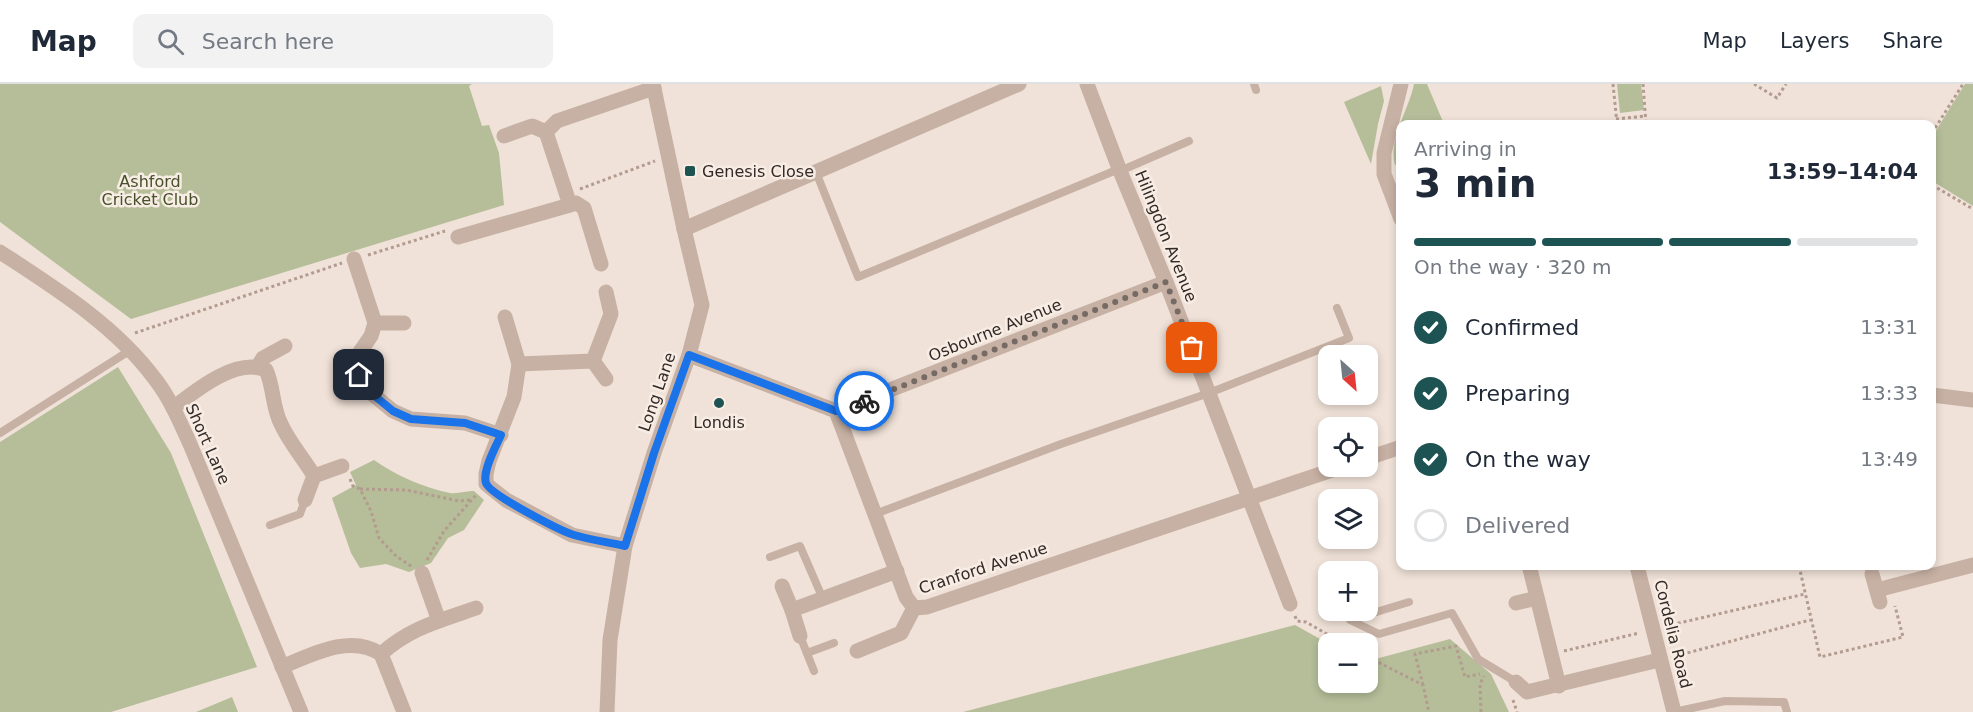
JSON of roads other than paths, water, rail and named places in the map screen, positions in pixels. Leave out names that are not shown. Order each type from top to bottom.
[{"type":"street","points":[[684,229],[1019,84]]},
{"type":"street","name":"Hilingdon Avenue","points":[[1087,84],[1290,604]]},
{"type":"street","points":[[1396,206],[1384,174],[1384,153],[1401,84]]},
{"type":"street","points":[[546,132],[557,121],[654,86]]},
{"type":"street","name":"Long Lane","points":[[607,712],[610,640],[625,546],[654,453],[689,355],[702,305],[654,86]]},
{"type":"street","points":[[504,136],[532,126],[546,132],[568,199]]},
{"type":"street","points":[[454,233],[568,199],[584,208],[601,264]]},
{"type":"street","name":"Short Lane","points":[[0,252],[72,299],[125,346],[155,379],[190,444],[301,712]]},
{"type":"street","points":[[354,259],[375,323],[371,336],[353,362],[365,388],[393,411],[411,419],[465,423],[501,435]]},
{"type":"street","name":"Osbourne Avenue","points":[[836,411],[1166,282]]},
{"type":"street","points":[[593,361],[611,314],[606,292]]},
{"type":"street","points":[[505,317],[519,364],[514,397],[489,461],[486,484],[506,500],[572,535],[625,546]]},
{"type":"street","points":[[375,323],[404,323]]},
{"type":"street","points":[[258,366],[270,352],[285,346]]},
{"type":"street","points":[[689,355],[836,411]]},
{"type":"street","points":[[519,364],[593,361]]},
{"type":"street","points":[[593,361],[606,379]]},
{"type":"street","points":[[172,408],[219,376],[258,366],[266,370],[271,381],[274,406],[281,426],[314,476]]},
{"type":"street","points":[[1936,395],[1973,400]]},
{"type":"street","name":"Cranford Avenue","points":[[836,411],[906,597],[914,608],[927,607],[1318,475]]},
{"type":"street","points":[[1378,455],[1396,449]]},
{"type":"street","points":[[314,476],[342,466]]},
{"type":"street","points":[[306,500],[314,476]]},
{"type":"street","points":[[1872,574],[1882,593],[1973,566]]},
{"type":"street","points":[[1530,570],[1559,686]]},
{"type":"street","name":"Cordelia Road","points":[[1638,570],[1674,712]]},
{"type":"street","points":[[792,610],[897,572]]},
{"type":"street","points":[[422,573],[439,621]]},
{"type":"street","points":[[782,586],[800,636]]},
{"type":"street","points":[[1516,603],[1537,598]]},
{"type":"street","points":[[381,654],[401,637],[476,608]]},
{"type":"street","points":[[856,651],[901,633],[914,608]]},
{"type":"street","points":[[282,667],[321,650],[341,646],[364,647],[381,654],[404,712]]},
{"type":"street","points":[[1516,682],[1527,692],[1659,660]]},
{"type":"lane","points":[[816,172],[858,277],[1189,141]]},
{"type":"lane","points":[[875,514],[1061,444],[1209,393],[1349,338],[1337,308]]},
{"type":"lane","points":[[0,433],[125,346]]},
{"type":"lane","points":[[270,525],[300,513],[306,500]]},
{"type":"lane","points":[[770,557],[800,546],[823,599]]},
{"type":"lane","points":[[1409,602],[1350,620],[1379,634],[1452,613],[1478,659],[1516,682]]},
{"type":"lane","points":[[800,636],[814,671]]},
{"type":"lane","points":[[807,653],[834,643]]},
{"type":"lane","points":[[1674,712],[1725,701],[1784,702],[1787,712]]},
{"type":"place","name":"Genesis Close","points":[[690,171]]},
{"type":"place","name":"Londis","points":[[719,403]]},
{"type":"park label","name":"Ashford Cricket Club","points":[[150,190]]}]
